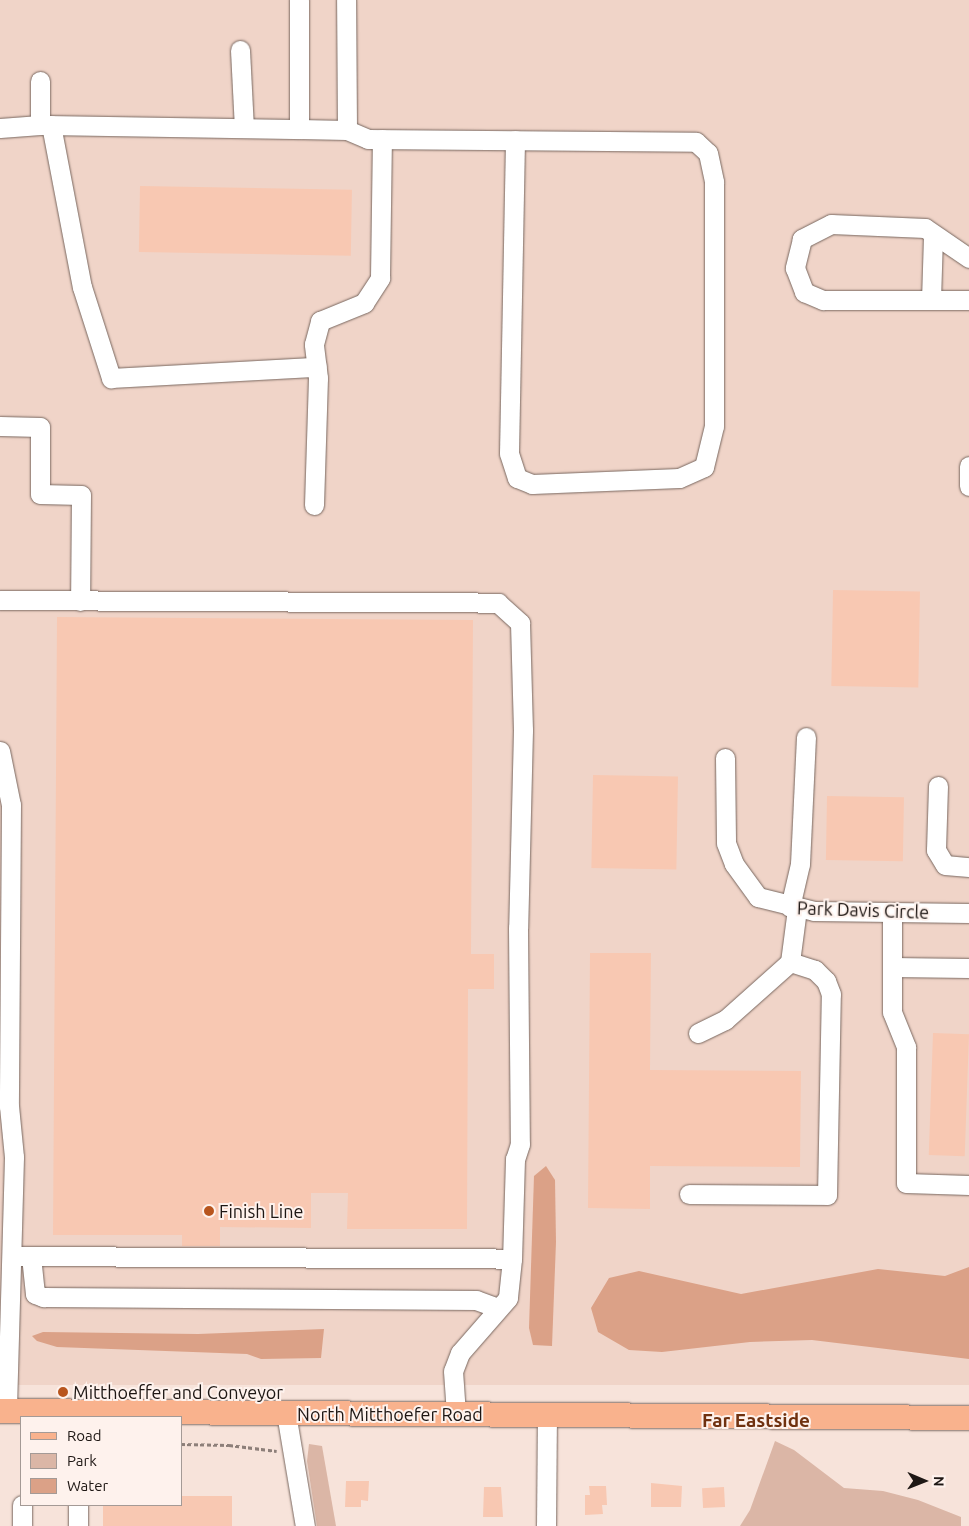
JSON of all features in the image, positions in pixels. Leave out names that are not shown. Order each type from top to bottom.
[{"type":"main road","name":"North Mitthoefer Road","points":[[13,1412],[969,1418]]},
{"type":"street","points":[[299,0],[299,129]]},
{"type":"street","points":[[346,0],[347,130]]},
{"type":"street","points":[[240,50],[244,128]]},
{"type":"street","points":[[40,82],[46,125],[82,287],[111,378],[317,367]]},
{"type":"street","points":[[0,128],[46,125],[299,129],[347,130],[368,139],[515,140],[696,142],[708,153],[714,182],[714,426],[704,467],[679,478],[532,484],[517,478],[509,453],[515,140]]},
{"type":"street","points":[[314,505],[317,367],[314,344],[320,321],[364,303],[380,278],[382,139]]},
{"type":"street","points":[[969,258],[925,228],[831,224],[802,239],[795,268],[804,292],[823,300],[969,300]]},
{"type":"street","points":[[931,300],[933,235]]},
{"type":"street","points":[[0,426],[40,427],[40,494],[81,494],[80,601]]},
{"type":"street","points":[[969,466],[969,486]]},
{"type":"street","points":[[0,600],[498,603],[520,623],[524,730],[518,928],[520,1144],[515,1159],[512,1259],[508,1298],[460,1353],[453,1371],[456,1414]]},
{"type":"street","points":[[698,1033],[725,1020],[790,962],[793,908],[800,864],[806,737]]},
{"type":"street","points":[[0,751],[11,805],[9,1106],[14,1157],[12,1256],[13,1412]]},
{"type":"street","name":"Park Davis Circle","points":[[725,758],[726,843],[734,864],[758,897],[793,908],[969,913]]},
{"type":"street","points":[[938,786],[936,850],[945,865],[969,867]]},
{"type":"street","points":[[892,912],[892,1012],[906,1047],[906,1183],[969,1186]]},
{"type":"street","points":[[689,1194],[827,1195],[830,994],[826,982],[815,970],[790,962]]},
{"type":"street","points":[[892,967],[969,968]]},
{"type":"street","points":[[12,1256],[512,1259]]},
{"type":"street","points":[[31,1256],[35,1294],[43,1297],[476,1300],[498,1308]]},
{"type":"street","points":[[286,1413],[305,1526]]},
{"type":"street","points":[[546,1526],[547,1415]]},
{"type":"street","points":[[22,1506],[22,1526]]},
{"type":"street","points":[[78,1506],[78,1526]]},
{"type":"path","points":[[182,1444],[230,1444],[284,1452]]},
{"type":"shaded area","points":[[0,0],[969,0],[969,1385],[0,1385]]},
{"type":"green space","points":[[775,1441],[794,1450],[844,1488],[883,1491],[918,1500],[961,1517],[961,1526],[740,1526],[750,1510]]},
{"type":"green space","points":[[309,1444],[322,1446],[336,1526],[317,1526],[307,1461]]},
{"type":"water","points":[[546,1166],[555,1180],[556,1242],[552,1346],[533,1345],[529,1328],[534,1176]]},
{"type":"water","points":[[969,1267],[969,1359],[812,1340],[750,1342],[662,1352],[629,1350],[598,1332],[591,1308],[609,1278],[639,1271],[741,1294],[878,1269],[945,1276]]},
{"type":"water","points":[[324,1329],[321,1358],[261,1359],[247,1354],[57,1347],[37,1341],[32,1336],[43,1332],[198,1334]]},
{"type":"building","points":[[140,186],[352,190],[351,256],[139,252]]},
{"type":"building","points":[[833,590],[920,592],[918,688],[831,686]]},
{"type":"building","points":[[57,617],[473,620],[471,954],[494,954],[494,989],[468,989],[467,1229],[347,1229],[348,1193],[311,1193],[311,1228],[220,1227],[220,1246],[182,1246],[182,1235],[53,1235]]},
{"type":"building","points":[[593,775],[678,776],[676,869],[591,868]]},
{"type":"building","points":[[827,796],[904,797],[903,861],[826,860]]},
{"type":"building","points":[[590,953],[651,953],[650,1070],[801,1071],[800,1167],[650,1166],[650,1209],[588,1208]]},
{"type":"building","points":[[933,1033],[969,1034],[965,1156],[929,1155]]},
{"type":"building","points":[[346,1481],[369,1481],[368,1501],[361,1500],[361,1507],[345,1507]]},
{"type":"building","points":[[651,1483],[682,1486],[681,1507],[651,1507]]},
{"type":"building","points":[[589,1486],[606,1486],[607,1505],[602,1505],[603,1514],[585,1515],[585,1495],[590,1495]]},
{"type":"building","points":[[484,1487],[501,1487],[503,1517],[483,1517]]},
{"type":"building","points":[[724,1487],[725,1507],[703,1508],[702,1488]]},
{"type":"building","points":[[182,1496],[232,1496],[232,1526],[103,1526],[103,1506],[182,1506]]},
{"type":"place","name":"Finish Line","points":[[209,1211]]},
{"type":"place","name":"Mitthoeffer and Conveyor","points":[[63,1392]]},
{"type":"district","name":"Far Eastside","points":[[756,1421]]}]
